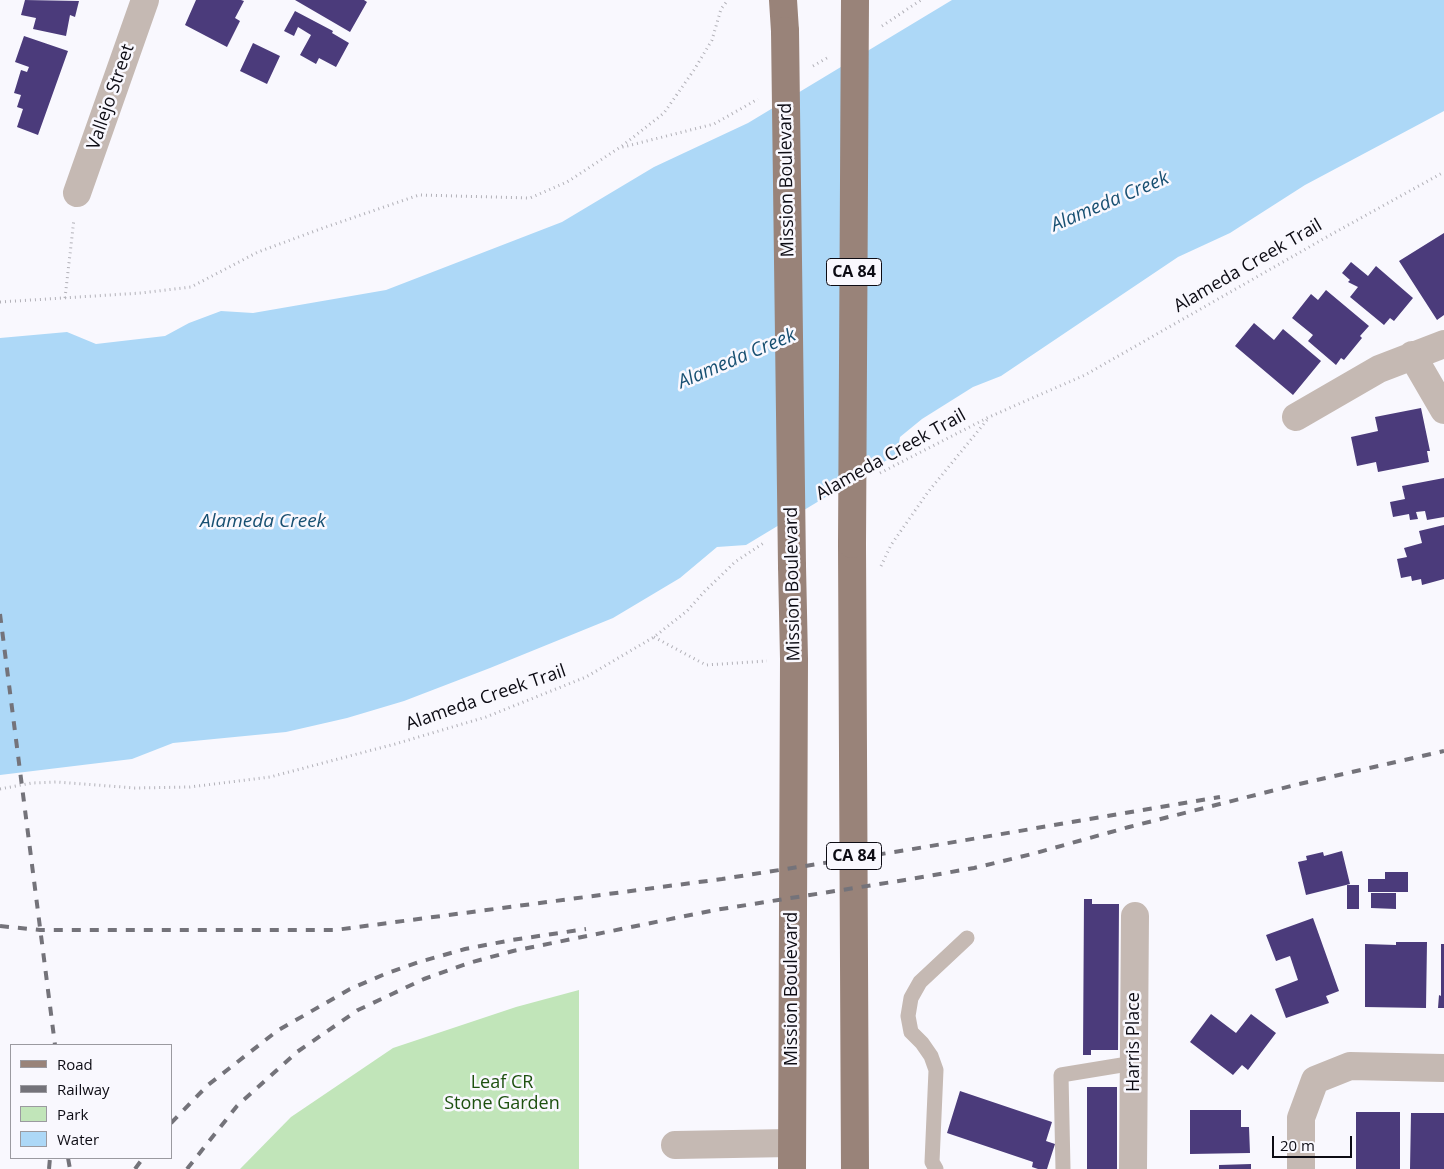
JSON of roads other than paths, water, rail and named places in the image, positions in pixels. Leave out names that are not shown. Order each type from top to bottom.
[{"type":"main road","name":"Mission Boulevard","points":[[784,0],[794,659],[792,1156]]},
{"type":"main road","name":"CA 84","points":[[855,0],[852,544],[856,1169]]},
{"type":"street","name":"Vallejo Street","points":[[77,193],[145,0]]},
{"type":"street","points":[[1296,417],[1379,369],[1444,344]]},
{"type":"street","points":[[1412,355],[1444,410]]},
{"type":"street","name":"Harris Place","points":[[1133,1169],[1135,916]]},
{"type":"street","points":[[1301,1169],[1300,1118],[1316,1080],[1350,1066],[1444,1068]]},
{"type":"street","points":[[675,1145],[792,1156]]},
{"type":"lane","points":[[936,1169],[932,1162],[936,1070],[931,1056],[911,1032],[908,1016],[911,998],[920,982],[967,938]]},
{"type":"lane","points":[[1063,1169],[1061,1075],[1134,1063]]},
{"type":"water","name":"Alameda Creek","points":[[952,0],[1444,0],[1444,111],[1305,185],[1230,233],[1178,257],[1001,376],[973,387],[922,419],[900,437],[897,454],[746,545],[717,547],[680,578],[613,618],[404,701],[347,718],[286,732],[173,743],[132,759],[0,775],[0,338],[67,332],[96,344],[165,336],[189,323],[221,311],[253,313],[386,290],[562,222],[654,167],[748,123]]},
{"type":"railway","points":[[0,614],[55,1044]]},
{"type":"railway","points":[[187,1169],[237,1106],[297,1052],[358,1010],[424,979],[469,963],[513,951],[715,910],[974,868],[1299,784],[1444,751]]},
{"type":"railway","points":[[0,926],[40,930],[335,930],[722,879],[1220,797]]},
{"type":"railway","points":[[172,1122],[208,1085],[277,1031],[350,989],[419,962],[465,949],[586,929]]},
{"type":"railway","points":[[49,1169],[50,1159]]},
{"type":"railway","points":[[68,1159],[70,1169]]},
{"type":"railway","points":[[135,1169],[142,1159]]},
{"type":"park label","name":"Leaf CR Stone Garden","points":[[502,1093]]}]
